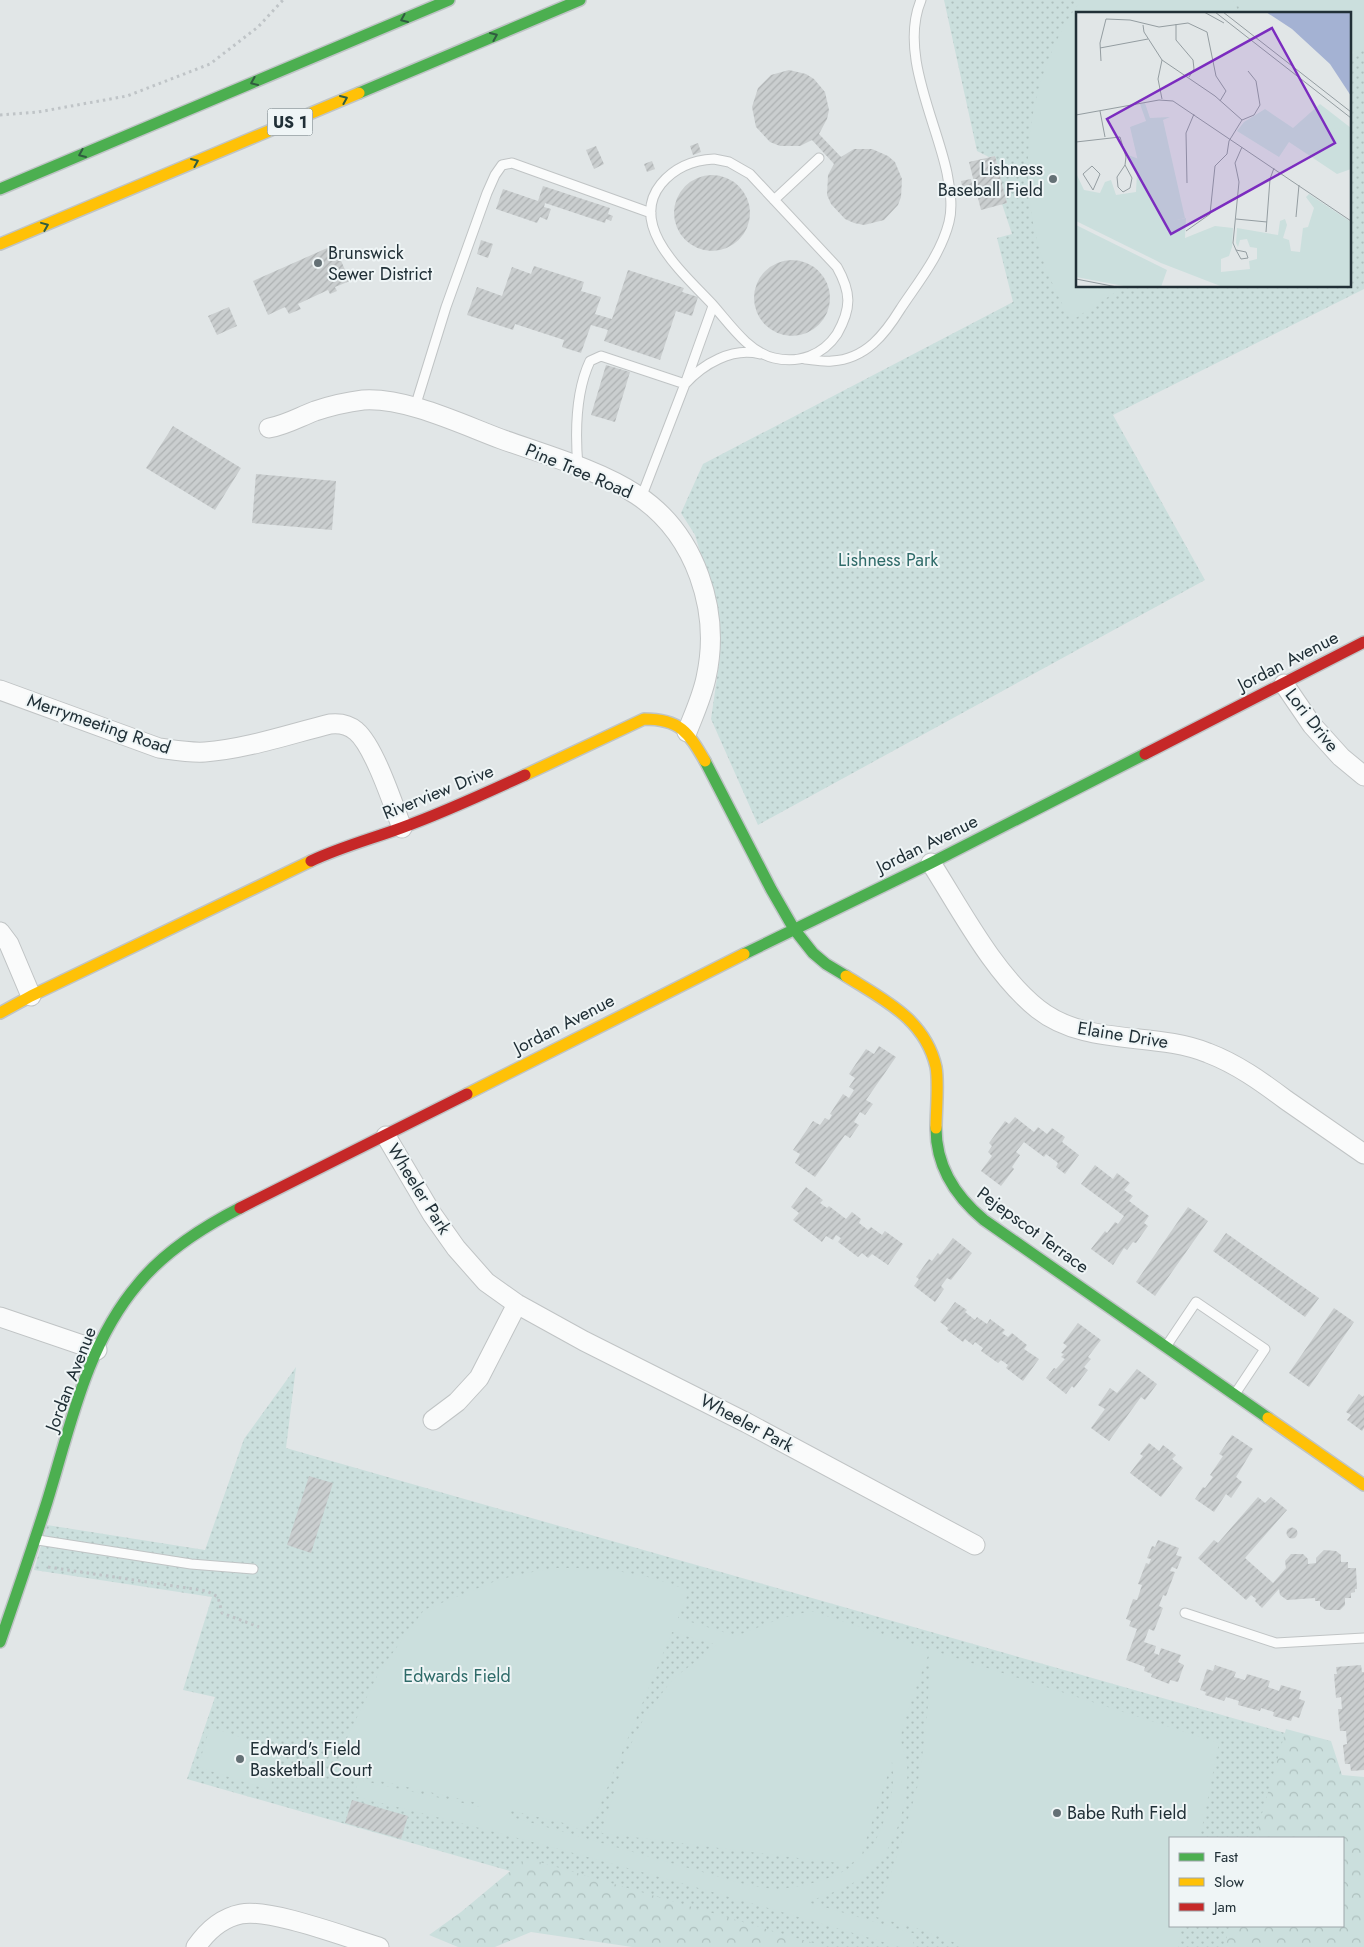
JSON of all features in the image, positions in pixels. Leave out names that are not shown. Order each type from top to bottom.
[{"type":"main road","points":[[0,189],[449,0]]},
{"type":"main road","name":"US 1","points":[[0,244],[580,0]]},
{"type":"main road","name":"Jordan Avenue","points":[[1,1634],[35,1540],[69,1428],[97,1350],[129,1294],[165,1255],[211,1223],[794,929],[931,863],[1364,642]]},
{"type":"main road","name":"Riverview Drive","points":[[0,1012],[333,851],[402,828],[473,799],[597,740],[644,720],[659,719],[674,723],[687,732],[705,760],[771,889],[794,929]]},
{"type":"main road","name":"Pejepscot Terrace","points":[[794,929],[813,953],[826,964],[885,1000],[904,1014],[920,1031],[930,1049],[936,1068],[936,1138],[939,1155],[944,1172],[967,1206],[984,1220],[1364,1485]]},
{"type":"street","name":"Pine Tree Road","points":[[269,428],[282,426],[314,412],[364,400],[402,403],[578,467],[619,484],[641,498],[670,524],[683,541],[693,559],[709,612],[709,663],[701,695],[687,732]]},
{"type":"street","name":"Lori Drive","points":[[1284,684],[1312,725],[1342,757],[1364,776]]},
{"type":"street","name":"Merrymeeting Road","points":[[0,690],[159,748],[181,751],[203,752],[224,750],[330,724],[344,724],[356,731],[369,748],[402,828]]},
{"type":"street","name":"Elaine Drive","points":[[931,863],[994,962],[1022,994],[1057,1022],[1099,1034],[1186,1045],[1229,1062],[1364,1154]]},
{"type":"street","points":[[0,932],[9,944],[31,996]]},
{"type":"street","name":"Wheeler Park","points":[[386,1136],[432,1214],[456,1248],[486,1282],[517,1304],[584,1341],[747,1423],[975,1545]]},
{"type":"street","points":[[433,1420],[457,1402],[479,1378],[517,1304]]},
{"type":"street","points":[[0,1316],[97,1350]]},
{"type":"street","points":[[196,1947],[207,1932],[222,1921],[242,1914],[265,1914],[379,1947]]},
{"type":"lane","points":[[685,384],[692,376],[713,362],[731,354],[749,352],[791,360],[832,361],[862,352],[886,332],[940,248],[949,221],[952,196],[944,159],[919,75],[913,41],[915,16],[920,0]]},
{"type":"lane","points":[[774,200],[819,158]]},
{"type":"lane","points":[[773,358],[747,342],[713,306],[674,264],[662,247],[654,230],[651,201],[657,189],[667,177],[684,165],[698,160],[714,159],[729,162],[750,174],[837,267],[846,283],[849,301],[845,320],[833,339],[822,350],[805,359]]},
{"type":"lane","points":[[415,407],[446,307],[487,193],[502,165],[512,163],[651,213]]},
{"type":"lane","points":[[641,498],[713,306]]},
{"type":"lane","points":[[578,467],[575,438],[579,400],[583,376],[590,361],[601,356],[685,384]]},
{"type":"lane","points":[[1167,1346],[1196,1302],[1265,1349],[1235,1394]]},
{"type":"lane","points":[[35,1540],[191,1564],[253,1569]]},
{"type":"lane","points":[[1185,1613],[1276,1643],[1364,1638]]},
{"type":"path","points":[[0,115],[38,112],[127,96],[210,64],[258,27],[283,0]]},
{"type":"path","points":[[48,1567],[207,1591],[218,1597],[222,1613],[259,1627]]},
{"type":"green space","name":"Lishness Park","points":[[944,0],[1364,0],[1364,289],[1113,415],[1205,580],[758,825],[711,719],[720,657],[717,608],[695,535],[681,513],[703,464],[1013,302],[997,238],[1012,234],[1002,204],[1007,203],[995,156],[989,157],[977,151]]},
{"type":"green space","name":"Lishness Baseball Field","points":[[1081,0],[1233,0],[1239,12],[1076,12],[1076,288],[1122,288],[1071,321],[1047,271],[1040,251],[1031,209],[1028,178],[1033,115],[1040,84],[1050,55],[1064,26]]},
{"type":"green space","points":[[1239,0],[1364,0],[1364,49],[1352,61],[1352,12],[1245,12]]},
{"type":"green space","name":"Edwards Field","points":[[296,1367],[286,1448],[1292,1735],[1273,1837],[1169,1837],[1169,1927],[1245,1927],[1239,1947],[777,1947],[187,1779],[215,1697],[183,1690],[212,1597],[34,1570],[47,1525],[205,1550],[244,1439]]},
{"type":"green space","points":[[555,1568],[590,1568],[640,1575],[689,1591],[678,1618],[736,1636],[782,1618],[811,1611],[1219,1743],[1200,1837],[1169,1837],[1169,1927],[1182,1927],[1178,1947],[966,1947],[919,1929],[876,1917],[917,1788],[928,1705],[930,1651],[913,1696],[901,1738],[907,1764],[906,1793],[899,1825],[893,1840],[876,1866],[866,1875],[829,1894],[807,1902],[916,1934],[912,1947],[900,1947],[628,1868],[353,1796],[359,1780],[481,1807],[478,1803],[336,1771],[342,1748],[378,1674],[424,1610],[493,1582],[516,1575]],"holes":[[[672,1632],[717,1645],[674,1678],[643,1720],[627,1752],[601,1833],[838,1863],[845,1867],[862,1857],[892,1762],[893,1782],[888,1809],[877,1838],[863,1858],[845,1871],[823,1880],[789,1888],[765,1888],[744,1884],[515,1818],[508,1810],[572,1825],[579,1830],[594,1820]]]},
{"type":"green space","name":"Edward's Field Basketball Court","points":[[210,1727],[282,1751],[269,1790],[198,1767]]},
{"type":"green space","points":[[1286,1729],[1331,1741],[1342,1775],[1364,1777],[1364,1947],[1224,1947],[1230,1927],[1344,1927],[1344,1837],[1255,1837]]},
{"type":"green space","points":[[526,1858],[827,1947],[632,1947],[531,1932],[495,1947],[458,1947],[429,1935],[461,1912]]},
{"type":"building","points":[[789,70],[806,74],[814,79],[825,92],[829,110],[827,119],[819,134],[841,157],[854,149],[872,149],[888,156],[895,162],[902,179],[901,197],[898,205],[884,220],[864,225],[854,223],[845,219],[831,204],[827,195],[828,175],[834,164],[812,140],[800,146],[780,146],[770,142],[756,127],[752,107],[758,88],[771,75]]},
{"type":"building","points":[[698,143],[701,152],[693,155],[690,146]]},
{"type":"building","points":[[596,146],[604,164],[594,169],[586,150]]},
{"type":"building","points":[[995,156],[1007,203],[981,210],[969,162]]},
{"type":"building","points":[[652,161],[655,169],[647,172],[644,164]]},
{"type":"building","points":[[712,175],[727,178],[739,186],[747,198],[750,213],[747,228],[739,240],[727,248],[712,251],[697,248],[685,240],[677,228],[674,213],[677,198],[685,186],[697,178]]},
{"type":"building","points":[[971,179],[973,189],[963,191],[961,181]]},
{"type":"building","points":[[543,186],[610,208],[608,214],[613,216],[611,221],[606,219],[605,223],[545,203],[544,207],[551,209],[547,220],[540,217],[537,223],[496,209],[503,189],[538,201]]},
{"type":"building","points":[[481,240],[493,244],[488,258],[477,254]]},
{"type":"building","name":"Brunswick Sewer District","points":[[334,245],[350,281],[335,287],[337,291],[330,294],[328,290],[298,304],[301,309],[289,314],[285,307],[268,315],[253,281]]},
{"type":"building","points":[[785,260],[799,260],[813,266],[824,277],[830,291],[827,313],[819,325],[799,336],[785,336],[771,330],[760,319],[754,305],[754,291],[760,277],[771,266]]},
{"type":"building","name":"Brunswick Sewer District","points":[[534,266],[584,282],[581,291],[601,297],[595,314],[612,319],[628,270],[684,288],[682,292],[698,297],[692,316],[676,311],[660,360],[604,341],[608,330],[591,325],[581,353],[562,347],[564,340],[515,324],[513,330],[467,315],[477,287],[502,296],[512,267],[531,274]]},
{"type":"building","points":[[229,307],[237,326],[217,335],[208,316]]},
{"type":"building","points":[[606,365],[630,372],[615,422],[591,415]]},
{"type":"building","points":[[173,426],[241,468],[215,510],[146,468]]},
{"type":"building","points":[[256,474],[336,481],[332,530],[252,523]]},
{"type":"building","points":[[879,1046],[896,1057],[866,1100],[873,1104],[865,1115],[860,1112],[854,1122],[859,1125],[850,1138],[845,1135],[815,1177],[795,1163],[800,1154],[793,1150],[813,1121],[820,1125],[825,1118],[829,1120],[832,1115],[830,1114],[843,1094],[849,1098],[854,1090],[849,1087],[855,1078],[849,1074],[866,1049],[874,1054]]},
{"type":"building","points":[[1015,1117],[1034,1132],[1038,1127],[1047,1134],[1052,1128],[1065,1137],[1062,1142],[1079,1155],[1065,1174],[1056,1167],[1058,1163],[1046,1154],[1044,1157],[1024,1142],[1016,1152],[1020,1155],[1012,1167],[1014,1169],[1001,1186],[981,1171],[992,1156],[988,1152],[992,1146],[989,1143],[1005,1121],[1009,1124]]},
{"type":"building","points":[[1095,1165],[1113,1179],[1117,1173],[1130,1183],[1124,1190],[1133,1196],[1129,1201],[1149,1216],[1144,1223],[1148,1226],[1136,1243],[1133,1242],[1127,1250],[1124,1248],[1113,1265],[1091,1249],[1105,1231],[1107,1233],[1115,1222],[1118,1224],[1124,1216],[1081,1184]]},
{"type":"building","points":[[806,1187],[823,1200],[820,1203],[827,1208],[829,1206],[846,1219],[852,1212],[861,1219],[859,1223],[868,1230],[871,1227],[882,1235],[885,1231],[903,1244],[888,1265],[872,1254],[868,1258],[862,1253],[858,1257],[838,1242],[841,1238],[836,1235],[833,1240],[826,1236],[822,1242],[793,1220],[799,1213],[791,1207]]},
{"type":"building","points":[[1188,1207],[1208,1221],[1155,1296],[1136,1282]]},
{"type":"building","points":[[1226,1233],[1319,1298],[1305,1317],[1213,1251]]},
{"type":"building","points":[[953,1238],[972,1253],[951,1280],[947,1278],[941,1286],[944,1289],[935,1302],[914,1286],[919,1279],[916,1277],[929,1259],[932,1261],[938,1253],[940,1255]]},
{"type":"building","points":[[955,1302],[967,1310],[965,1312],[975,1320],[977,1317],[987,1324],[990,1319],[1005,1330],[1002,1333],[1008,1337],[1012,1333],[1027,1345],[1024,1349],[1039,1359],[1023,1381],[1006,1368],[1008,1365],[1001,1360],[998,1363],[981,1351],[983,1348],[975,1342],[973,1345],[965,1339],[963,1342],[940,1322]]},
{"type":"building","points":[[1334,1308],[1354,1322],[1309,1387],[1289,1373]]},
{"type":"building","points":[[1078,1323],[1101,1340],[1088,1357],[1091,1359],[1084,1367],[1088,1370],[1074,1388],[1072,1386],[1066,1394],[1046,1378],[1065,1359],[1061,1357],[1064,1354],[1061,1353],[1067,1346],[1063,1343]]},
{"type":"building","points":[[1137,1369],[1157,1384],[1145,1400],[1141,1397],[1109,1441],[1091,1428],[1105,1409],[1098,1405],[1110,1388],[1117,1393]]},
{"type":"building","points":[[1359,1394],[1363,1397],[1364,1395],[1364,1428],[1362,1431],[1347,1420],[1351,1415],[1346,1412]]},
{"type":"building","points":[[1232,1435],[1253,1449],[1236,1477],[1242,1482],[1231,1498],[1226,1494],[1214,1512],[1195,1499],[1213,1477],[1210,1475],[1223,1456],[1219,1454]]},
{"type":"building","points":[[1149,1443],[1159,1451],[1163,1445],[1176,1455],[1172,1459],[1183,1468],[1161,1497],[1130,1473],[1143,1456],[1140,1454]]},
{"type":"building","points":[[309,1476],[333,1483],[311,1553],[287,1545]]},
{"type":"building","points":[[1258,1497],[1265,1503],[1271,1497],[1287,1510],[1245,1558],[1273,1583],[1286,1568],[1285,1561],[1291,1554],[1303,1554],[1308,1559],[1308,1564],[1316,1563],[1316,1558],[1324,1550],[1336,1551],[1341,1555],[1341,1562],[1348,1562],[1348,1568],[1356,1568],[1357,1589],[1351,1593],[1351,1598],[1345,1598],[1345,1605],[1340,1610],[1326,1610],[1320,1606],[1320,1601],[1315,1601],[1315,1598],[1287,1600],[1280,1595],[1279,1589],[1262,1608],[1251,1595],[1246,1600],[1198,1558],[1214,1540],[1218,1543]]},
{"type":"building","points":[[1292,1527],[1298,1533],[1292,1539],[1286,1533]]},
{"type":"building","points":[[1158,1540],[1179,1548],[1176,1555],[1182,1557],[1177,1569],[1172,1567],[1170,1571],[1175,1572],[1166,1596],[1163,1595],[1159,1606],[1163,1608],[1154,1631],[1149,1629],[1144,1642],[1156,1646],[1154,1653],[1159,1655],[1161,1648],[1181,1655],[1178,1662],[1184,1665],[1178,1682],[1170,1680],[1169,1684],[1151,1677],[1152,1674],[1144,1671],[1145,1667],[1126,1660],[1137,1629],[1129,1626],[1131,1621],[1126,1619],[1133,1599],[1137,1600],[1142,1585],[1138,1584],[1146,1563],[1149,1564],[1151,1559],[1147,1558],[1152,1546],[1155,1547]]},
{"type":"building","points":[[1215,1665],[1236,1672],[1234,1677],[1245,1680],[1247,1674],[1270,1681],[1268,1687],[1279,1691],[1281,1685],[1301,1691],[1299,1699],[1305,1701],[1299,1718],[1293,1716],[1291,1721],[1273,1716],[1274,1712],[1261,1708],[1260,1711],[1238,1705],[1239,1701],[1226,1697],[1224,1701],[1205,1695],[1206,1692],[1200,1690],[1207,1669],[1213,1671]]},
{"type":"building","points":[[1361,1665],[1362,1672],[1364,1672],[1364,1770],[1351,1771],[1350,1764],[1345,1764],[1343,1745],[1347,1744],[1346,1731],[1340,1731],[1338,1709],[1342,1709],[1341,1697],[1336,1698],[1334,1674],[1337,1674],[1336,1667]]},
{"type":"building","points":[[352,1800],[408,1816],[401,1839],[345,1823]]},
{"type":"traffic: fast","points":[[0,189],[449,0]]},
{"type":"traffic: fast","points":[[359,93],[580,0]]},
{"type":"traffic: fast","points":[[744,954],[931,863],[1145,754]]},
{"type":"traffic: fast","points":[[705,761],[771,889],[794,929],[813,953],[826,964],[846,976]]},
{"type":"traffic: fast","points":[[936,1128],[939,1155],[949,1180],[964,1201],[984,1220],[1268,1418]]},
{"type":"traffic: fast","points":[[0,1642],[47,1502],[72,1417],[92,1360],[105,1333],[120,1308],[138,1284],[160,1261],[172,1250],[212,1223],[240,1208]]},
{"type":"traffic: slow","points":[[0,244],[359,93]]},
{"type":"traffic: slow","points":[[525,775],[644,719],[666,721],[682,729],[705,761]]},
{"type":"traffic: slow","points":[[0,1013],[31,996],[311,861]]},
{"type":"traffic: slow","points":[[467,1094],[744,954]]},
{"type":"traffic: slow","points":[[846,976],[901,1013],[913,1023],[923,1036],[931,1050],[937,1074],[936,1128]]},
{"type":"traffic: slow","points":[[1268,1418],[1364,1485]]},
{"type":"traffic: jam","points":[[1145,754],[1364,642]]},
{"type":"traffic: jam","points":[[311,861],[432,816],[525,775]]},
{"type":"traffic: jam","points":[[240,1208],[467,1094]]},
{"type":"place","name":"Lishness Baseball Field","points":[[1053,179]]},
{"type":"place","name":"Brunswick Sewer District","points":[[318,263]]},
{"type":"place","name":"Edward's Field Basketball Court","points":[[240,1759]]},
{"type":"place","name":"Babe Ruth Field","points":[[1057,1813]]}]
